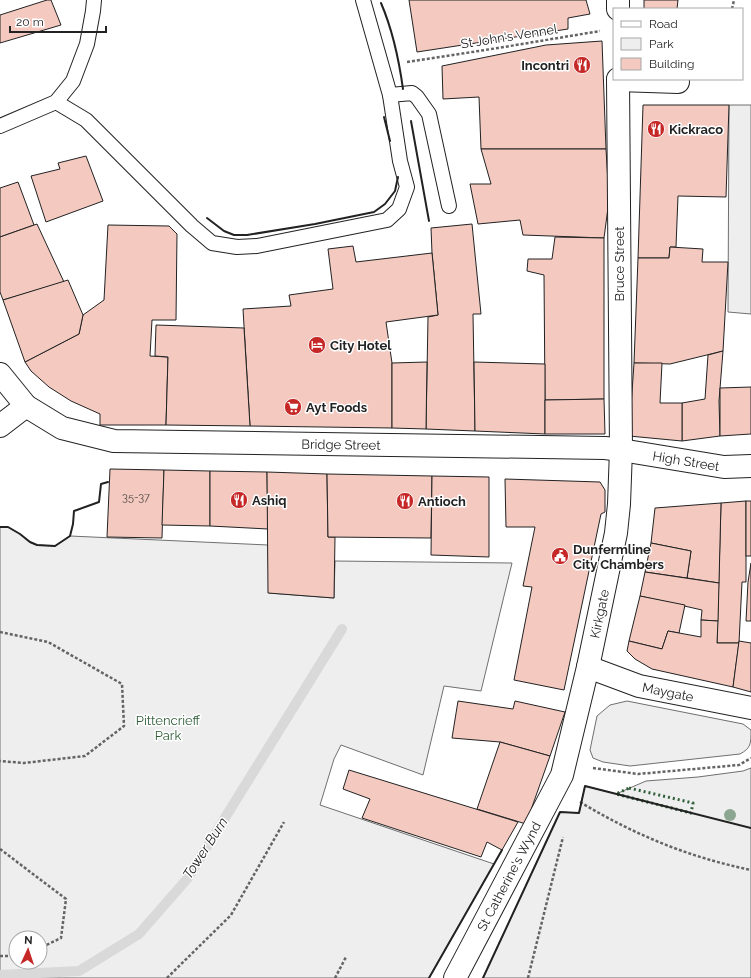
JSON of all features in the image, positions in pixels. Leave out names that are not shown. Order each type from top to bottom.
[{"type":"street","points":[[618,80],[678,82]]},
{"type":"street","name":"Bruce Street","points":[[618,80],[621,450]]},
{"type":"street","name":"Bridge Street","points":[[0,374],[26,406],[62,428],[114,441],[590,448],[621,450]]},
{"type":"street","points":[[0,426],[26,406]]},
{"type":"street","name":"High Street","points":[[621,450],[724,467],[751,466]]},
{"type":"street","name":"Kirkgate","points":[[564,770],[588,667],[616,533],[619,504],[621,450]]},
{"type":"street","name":"Maygate","points":[[588,667],[639,686],[751,708]]},
{"type":"street","name":"St Catherine's Wynd","points":[[455,978],[564,770]]},
{"type":"lane","points":[[0,126],[56,102],[73,81],[87,44],[94,0]]},
{"type":"lane","points":[[56,102],[86,120],[192,226],[212,243],[237,247],[257,246],[387,220],[399,208],[407,188],[400,161],[390,95],[363,0]]},
{"type":"lane","points":[[390,95],[412,93],[430,114],[449,206]]},
{"type":"path","name":"St John's Vennel","points":[[407,62],[606,30]]},
{"type":"path","points":[[0,632],[48,642],[122,684],[124,726],[85,756],[24,763],[0,761]]},
{"type":"path","points":[[564,770],[638,774],[739,765],[751,758]]},
{"type":"path","points":[[577,800],[620,825],[646,837],[719,863],[751,870]]},
{"type":"path","points":[[167,978],[230,915],[284,822]]},
{"type":"path","points":[[528,978],[563,836]]},
{"type":"path","points":[[0,849],[66,899],[61,938],[48,944]]},
{"type":"path","points":[[335,978],[346,957]]},
{"type":"green space","points":[[729,105],[751,105],[751,314],[728,312]]},
{"type":"green space","name":"Pittencrieff Park","points":[[0,527],[8,527],[20,534],[29,542],[37,545],[55,546],[70,536],[268,545],[269,593],[334,598],[335,561],[512,563],[481,691],[444,686],[423,775],[341,745],[334,759],[320,805],[494,864],[429,978],[0,978]]},
{"type":"green space","points":[[627,701],[743,724],[751,730],[750,745],[740,754],[630,766],[603,762],[593,758],[590,750],[597,716],[610,705]]},
{"type":"green space","points":[[751,768],[751,978],[483,978],[560,812],[579,813],[585,786],[616,794],[646,781],[698,777],[743,771]]},
{"type":"building","points":[[51,0],[61,25],[0,43],[0,15]]},
{"type":"building","points":[[409,0],[586,0],[590,14],[568,18],[568,29],[417,52]]},
{"type":"building","points":[[644,0],[678,0],[677,8],[644,8]]},
{"type":"building","points":[[602,41],[606,149],[481,149],[479,97],[443,99],[442,66],[546,45]]},
{"type":"building","points":[[643,105],[729,105],[726,197],[678,196],[676,247],[670,247],[669,258],[638,258]]},
{"type":"building","points":[[481,149],[606,149],[609,200],[604,238],[523,235],[520,220],[478,224],[470,184],[491,184]]},
{"type":"building","points":[[86,156],[103,201],[46,222],[31,176],[60,169],[58,163]]},
{"type":"building","points":[[18,182],[34,225],[0,237],[0,188]]},
{"type":"building","points":[[37,224],[64,282],[3,300],[0,292],[0,237]]},
{"type":"building","points":[[472,224],[481,314],[473,314],[475,431],[426,429],[428,317],[438,315],[431,228]]},
{"type":"building","points":[[108,225],[169,226],[177,234],[176,320],[152,320],[150,356],[168,357],[166,425],[100,425],[100,414],[71,401],[49,387],[31,371],[25,362],[79,334],[83,315],[104,300]]},
{"type":"building","points":[[555,237],[604,238],[604,399],[545,400],[544,275],[527,271],[528,259],[552,259]]},
{"type":"building","name":"City Hotel","points":[[353,246],[356,262],[432,253],[438,315],[386,322],[392,363],[392,428],[250,426],[243,309],[291,306],[289,295],[333,289],[328,249]]},
{"type":"building","points":[[670,247],[703,249],[702,262],[728,262],[723,351],[670,364],[634,363],[638,258],[669,258]]},
{"type":"building","points":[[68,280],[83,315],[79,334],[25,362],[3,300]]},
{"type":"building","points":[[156,325],[244,328],[250,426],[166,425],[168,357],[155,356]]},
{"type":"building","points":[[723,351],[719,401],[720,436],[682,441],[682,403],[705,399],[708,355]]},
{"type":"building","points":[[427,362],[426,429],[392,428],[392,363]]},
{"type":"building","points":[[474,362],[545,364],[545,434],[475,431]]},
{"type":"building","points":[[634,363],[662,363],[660,403],[682,403],[682,441],[629,436]]},
{"type":"building","points":[[751,387],[751,434],[720,436],[720,388]]},
{"type":"building","points":[[604,399],[605,434],[545,434],[545,400]]},
{"type":"building","points":[[110,469],[164,470],[162,538],[107,537]]},
{"type":"building","points":[[164,470],[210,471],[210,526],[162,525]]},
{"type":"building","points":[[210,471],[267,472],[268,529],[210,526]]},
{"type":"building","points":[[267,472],[327,474],[328,537],[335,537],[334,598],[268,593]]},
{"type":"building","points":[[327,474],[432,476],[431,538],[328,537]]},
{"type":"building","points":[[432,476],[489,477],[489,557],[431,555]]},
{"type":"building","name":"Dunfermline City Chambers","points":[[505,479],[600,482],[605,490],[605,512],[601,514],[564,690],[514,680],[532,587],[523,586],[535,527],[506,527]]},
{"type":"building","points":[[746,501],[746,582],[742,582],[739,643],[717,643],[721,503]]},
{"type":"building","points":[[746,501],[751,501],[751,556],[746,556]]},
{"type":"building","points":[[721,503],[719,583],[687,578],[691,551],[651,543],[655,508]]},
{"type":"building","points":[[651,543],[691,551],[687,578],[645,572]]},
{"type":"building","points":[[751,563],[751,621],[746,621],[748,582]]},
{"type":"building","points":[[645,572],[719,583],[718,621],[701,620],[702,610],[640,596]]},
{"type":"building","points":[[640,596],[685,605],[679,633],[668,631],[662,649],[629,641]]},
{"type":"building","points":[[701,620],[718,621],[717,643],[739,643],[733,687],[652,669],[635,659],[627,651],[629,641],[662,649],[668,631],[701,637]]},
{"type":"building","points":[[739,641],[751,643],[751,692],[733,687]]},
{"type":"building","points":[[458,701],[513,709],[515,701],[565,712],[550,756],[500,742],[452,738]]},
{"type":"building","points":[[500,742],[550,756],[526,824],[477,809]]},
{"type":"building","points":[[349,770],[518,822],[502,850],[487,842],[481,857],[362,818],[370,799],[343,789]]},
{"type":"waterway","name":"Tower Burn","points":[[0,975],[79,971],[139,934],[187,879],[342,629]]},
{"type":"hedge","points":[[629,788],[693,803],[691,813],[616,794],[629,788]]},
{"type":"wall","points":[[381,3],[395,46],[403,89]]},
{"type":"wall","points":[[384,117],[390,141]]},
{"type":"wall","points":[[411,121],[429,221]]},
{"type":"wall","points":[[207,218],[224,231],[234,235],[247,235],[315,224],[374,212],[385,204],[395,191],[398,177]]},
{"type":"wall","points":[[0,527],[8,527],[37,545],[55,546],[70,536],[74,511],[99,502],[101,484],[108,482]]},
{"type":"wall","points":[[483,978],[560,812],[579,813],[585,786],[751,828]]},
{"type":"wall","points":[[429,978],[502,850]]},
{"type":"place","name":"Incontri","points":[[582,65]]},
{"type":"place","name":"Kickraco","points":[[656,129]]},
{"type":"place","name":"City Hotel","points":[[317,345]]},
{"type":"place","name":"Ayt Foods","points":[[293,407]]},
{"type":"place","name":"Ashiq","points":[[239,500]]},
{"type":"place","name":"Antioch","points":[[405,501]]},
{"type":"place","name":"Dunfermline City Chambers","points":[[560,556]]}]
